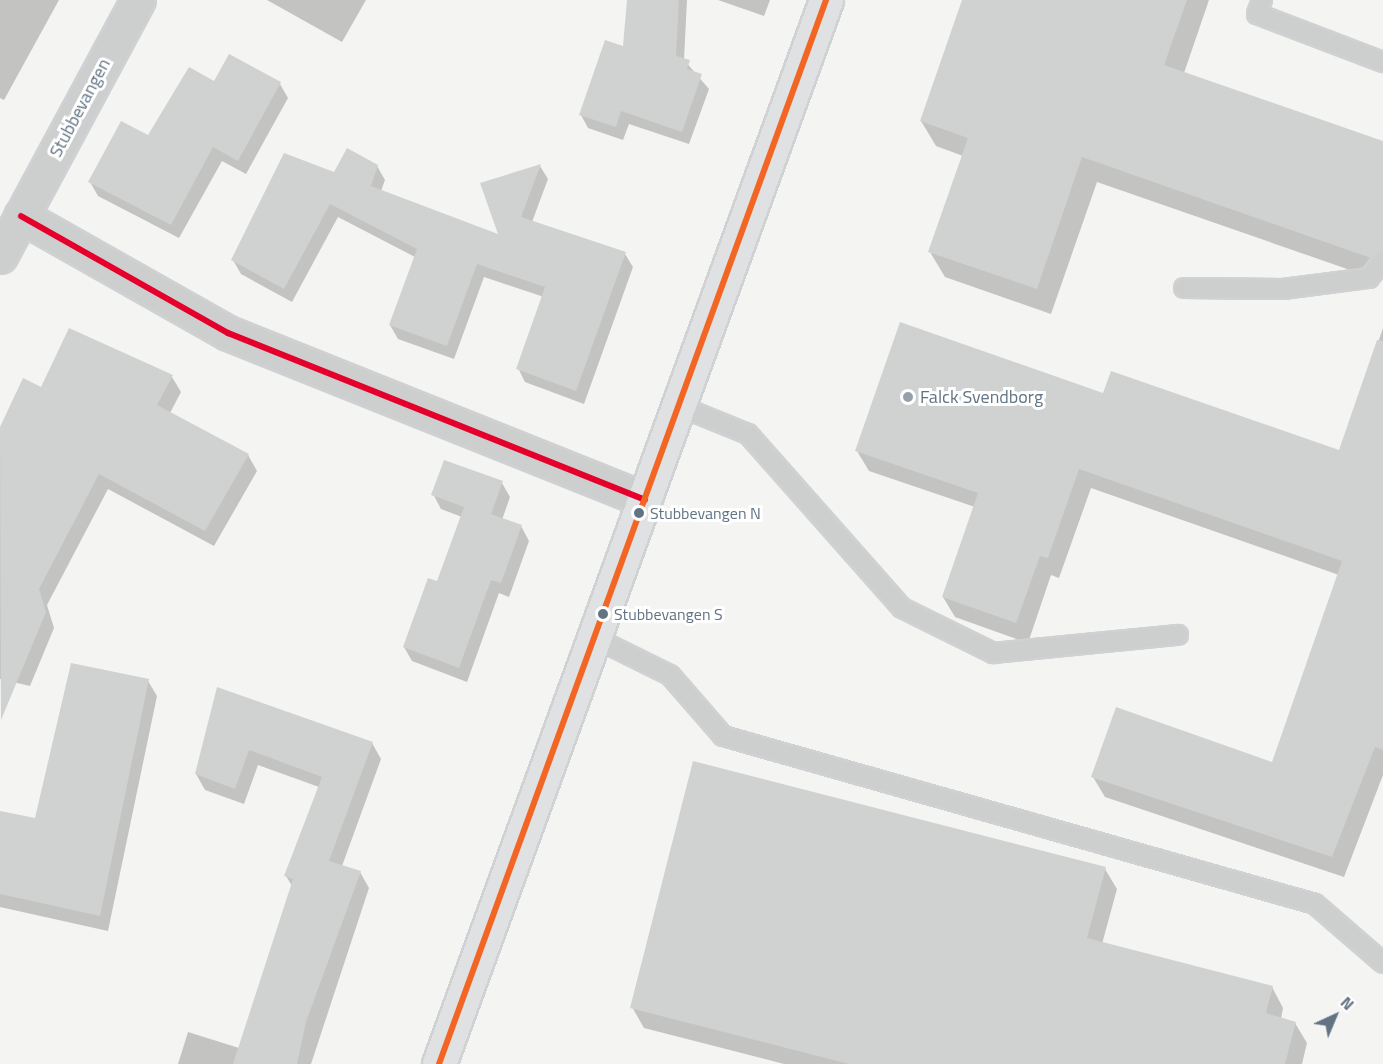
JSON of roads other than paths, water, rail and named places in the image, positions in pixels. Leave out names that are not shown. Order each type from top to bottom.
[{"type":"street","name":"Stubbevangen","points":[[0,256],[138,0]]},
{"type":"street","points":[[443,1063],[594,638],[826,0]]},
{"type":"street","points":[[21,216],[228,333],[645,500]]},
{"type":"lane","points":[[1262,0],[1257,14],[1383,62]]},
{"type":"lane","points":[[1184,288],[1283,289],[1369,278],[1383,260]]},
{"type":"lane","points":[[679,406],[748,434],[902,608],[993,653],[1178,635]]},
{"type":"lane","points":[[594,638],[670,675],[723,736],[1315,904],[1383,963]]},
{"type":"place","name":"Falck Svendborg","points":[[908,397]]},
{"type":"place","name":"Stubbevangen N","points":[[639,513]]},
{"type":"place","name":"Stubbevangen S","points":[[603,614]]}]
